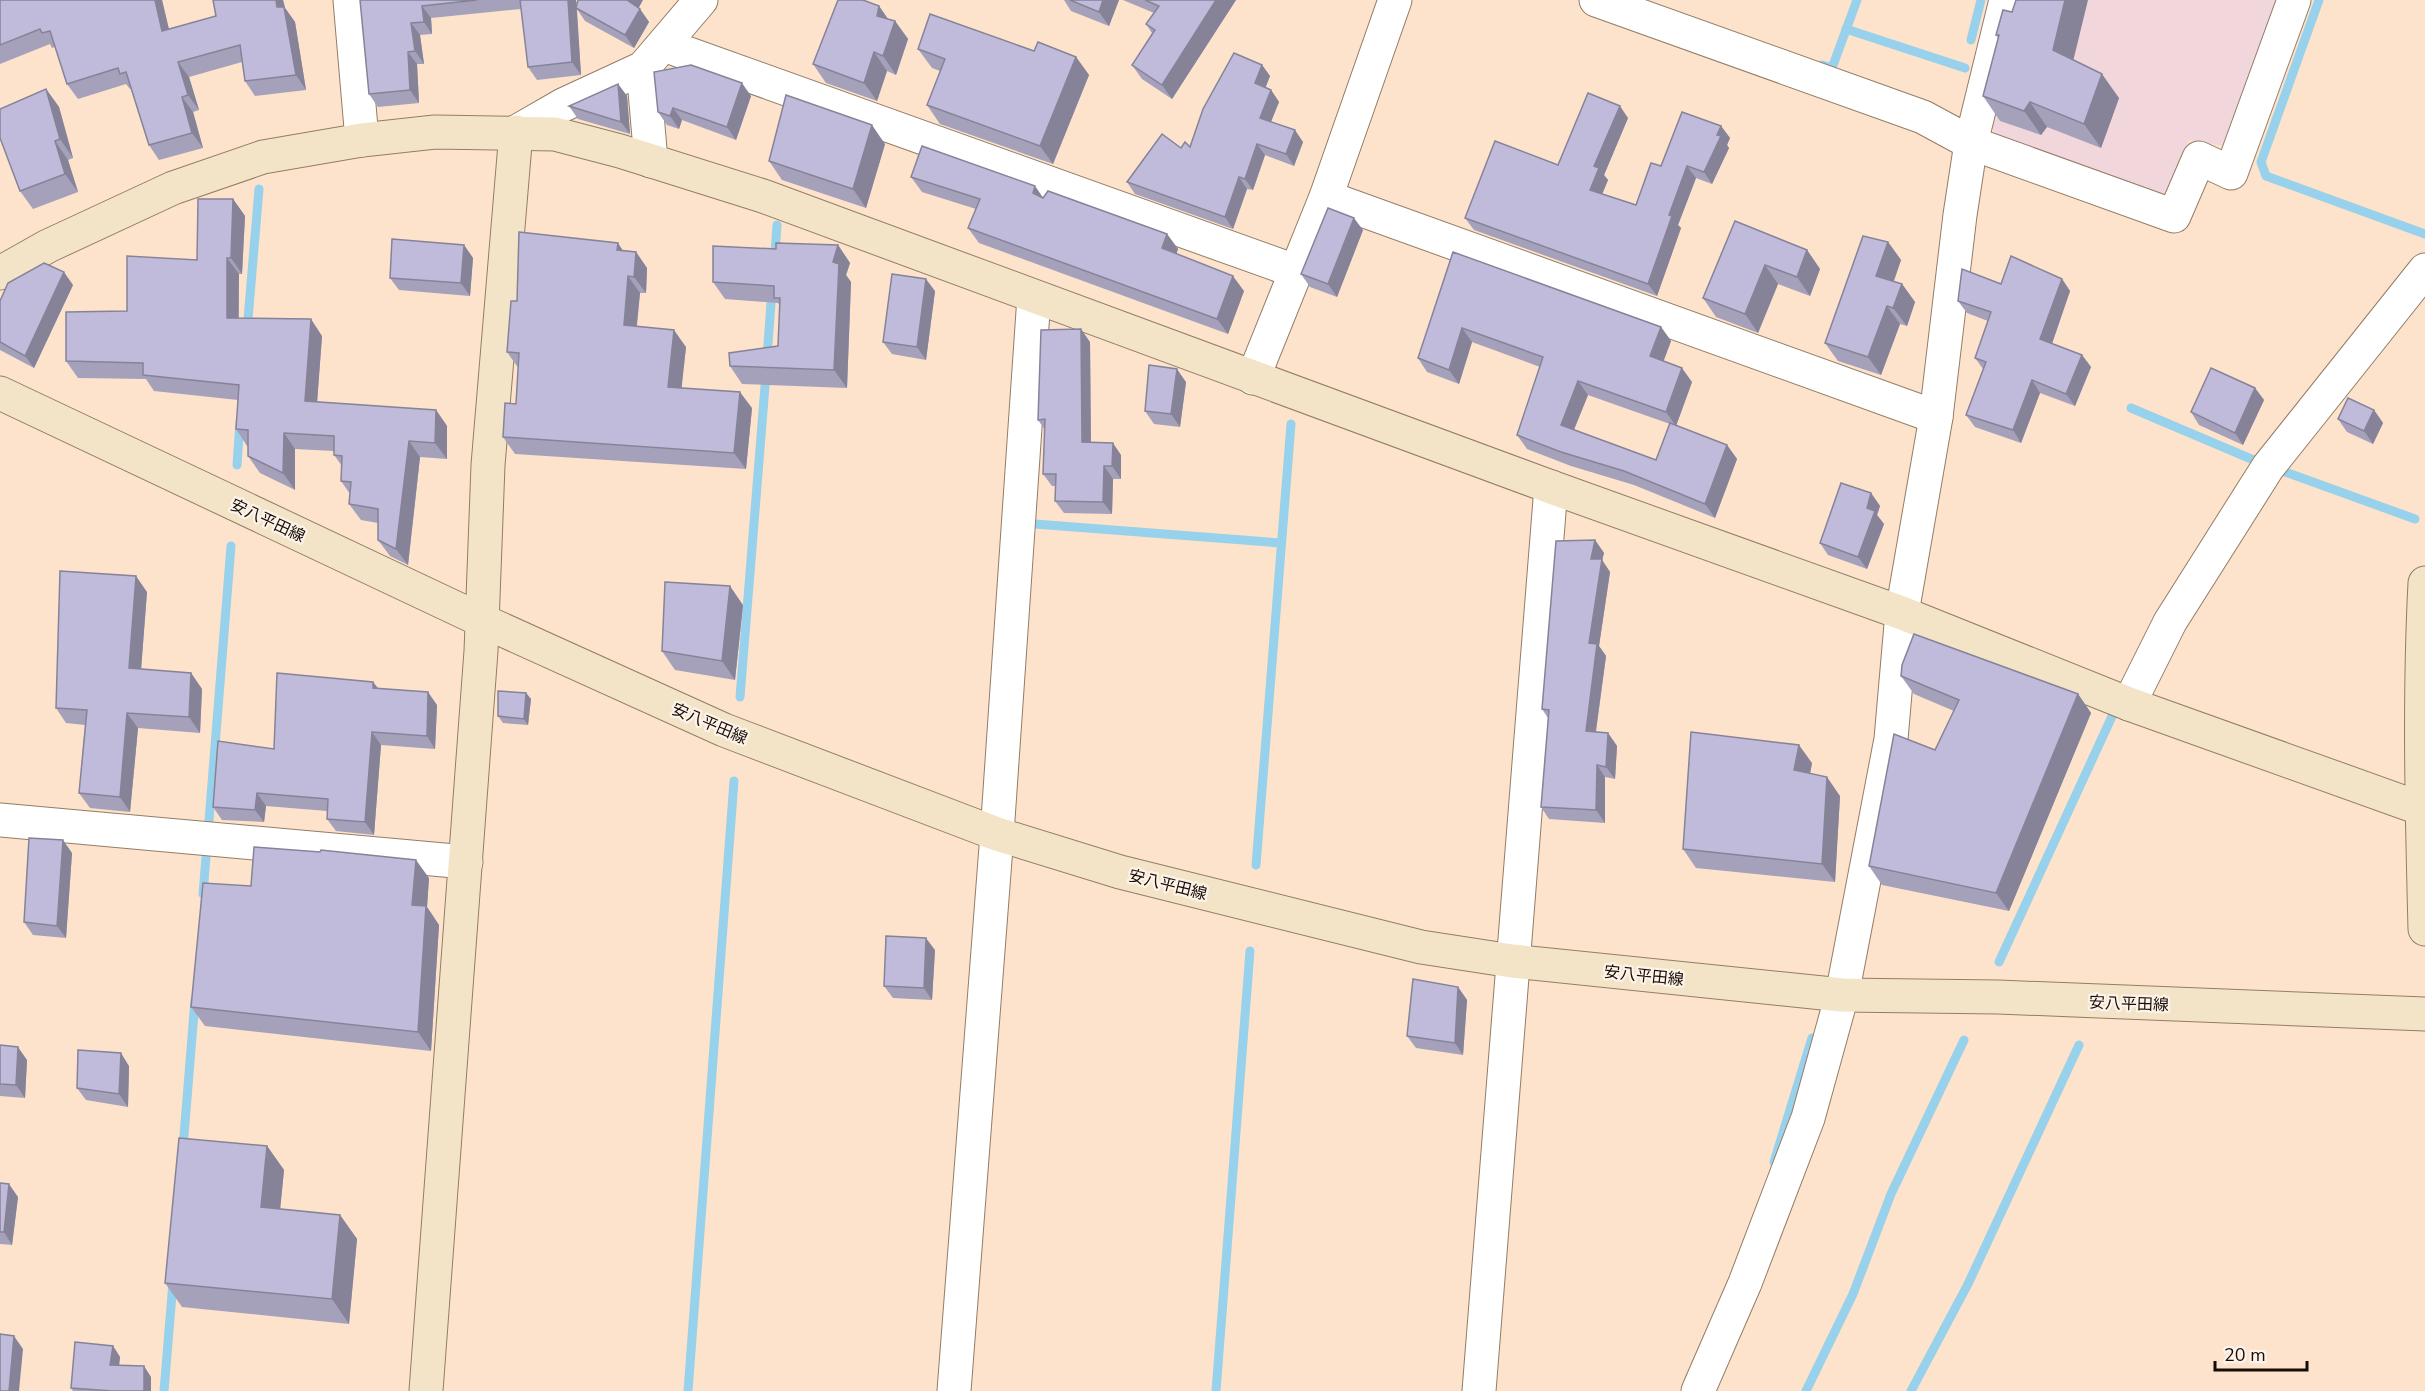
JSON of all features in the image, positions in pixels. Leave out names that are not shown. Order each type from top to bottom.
[{"type":"street","points":[[350,0],[362,140]]},
{"type":"street","points":[[516,132],[654,57],[701,0]]},
{"type":"street","points":[[1253,378],[1326,196],[1395,0]]},
{"type":"street","points":[[1596,0],[1923,117],[1971,142],[2174,216],[2199,158],[2231,173],[2294,0]]},
{"type":"street","points":[[1698,1391],[1745,1283],[1808,1118],[1842,995],[1891,739],[1902,613],[1936,417],[1960,214],[1971,142],[2006,0]]},
{"type":"street","points":[[651,161],[654,57]]},
{"type":"street","points":[[654,57],[1295,271]]},
{"type":"street","points":[[0,273],[48,246],[173,188],[219,170],[263,157],[362,140],[435,132],[555,134],[763,196],[1253,378],[1902,613],[2129,704],[2423,809]]},
{"type":"street","points":[[426,1391],[483,621],[488,465],[516,132]]},
{"type":"street","points":[[1326,196],[1936,417]]},
{"type":"street","points":[[2129,704],[2170,622],[2268,467],[2425,270]]},
{"type":"street","points":[[954,1391],[997,834],[1034,297]]},
{"type":"street","name":"安八平田線","points":[[0,393],[483,621],[724,730],[997,834],[1120,872],[1421,947],[1512,961],[1842,995],[1998,997],[2425,1014]]},
{"type":"street","points":[[1479,1391],[1551,487]]},
{"type":"street","points":[[2425,583],[2422,645],[2425,929]]},
{"type":"street","points":[[0,820],[466,862]]},
{"type":"shaded area","points":[[2018,0],[2284,0],[2229,147],[2189,140],[2170,189],[2155,198],[1998,139],[1989,122]]},
{"type":"building","points":[[0,0],[155,0],[162,31],[216,16],[213,0],[276,0],[277,7],[284,7],[296,75],[245,81],[240,45],[178,62],[188,95],[182,97],[192,133],[149,145],[126,72],[120,74],[118,68],[67,84],[50,31],[42,33],[40,29],[0,45]]},
{"type":"building","points":[[360,0],[477,0],[422,6],[424,22],[411,23],[415,51],[408,52],[410,90],[369,94]]},
{"type":"building","points":[[520,0],[568,0],[572,62],[528,67]]},
{"type":"building","points":[[578,0],[627,0],[640,9],[625,35],[576,8]]},
{"type":"building","points":[[838,0],[863,0],[879,6],[877,16],[895,21],[883,56],[874,52],[864,83],[813,64]]},
{"type":"building","points":[[1070,0],[1103,0],[1099,12]]},
{"type":"building","points":[[1145,0],[1216,0],[1162,85],[1132,65],[1155,30],[1146,24],[1159,6]]},
{"type":"building","points":[[2016,0],[2065,0],[2053,50],[2102,74],[2084,124],[2030,102],[2024,111],[1983,96],[2003,10],[2012,12]]},
{"type":"building","points":[[930,14],[1034,51],[1038,42],[1076,57],[1040,146],[927,105],[945,59],[918,49]]},
{"type":"building","points":[[1234,53],[1262,65],[1255,83],[1271,90],[1260,118],[1295,130],[1286,154],[1257,144],[1245,179],[1239,177],[1225,217],[1127,182],[1162,134],[1181,148],[1185,142],[1190,147],[1203,109]]},
{"type":"building","points":[[691,65],[742,83],[727,127],[673,108],[670,116],[658,112],[654,72]]},
{"type":"building","points":[[618,84],[621,122],[569,106]]},
{"type":"building","points":[[46,89],[60,139],[55,141],[65,174],[20,191],[0,138],[0,109]]},
{"type":"building","points":[[1588,93],[1620,106],[1594,166],[1599,168],[1590,190],[1636,205],[1651,163],[1661,166],[1682,112],[1721,126],[1717,135],[1721,136],[1704,172],[1687,166],[1648,284],[1465,218],[1495,141],[1558,165]]},
{"type":"building","points":[[786,95],[872,125],[853,189],[769,161]]},
{"type":"building","points":[[922,146],[1035,186],[1033,193],[1043,198],[1048,191],[1167,234],[1162,248],[1233,276],[1217,319],[968,228],[980,199],[911,177]]},
{"type":"building","points":[[198,199],[233,199],[231,258],[227,258],[227,318],[311,319],[305,401],[436,410],[435,443],[409,441],[396,549],[378,540],[378,509],[349,504],[351,482],[341,481],[342,456],[334,455],[334,436],[284,433],[283,473],[248,456],[248,430],[236,429],[239,385],[143,375],[143,363],[66,361],[66,312],[127,311],[127,256],[197,260]]},
{"type":"building","points":[[1328,208],[1354,218],[1328,284],[1301,274]]},
{"type":"building","points":[[1735,221],[1807,250],[1797,277],[1765,265],[1745,314],[1703,298]]},
{"type":"building","points":[[519,232],[618,243],[617,250],[636,252],[634,277],[628,276],[624,325],[674,330],[668,387],[740,392],[734,453],[503,437],[505,403],[516,404],[519,353],[507,352],[511,301],[517,301]]},
{"type":"building","points":[[1863,236],[1888,242],[1876,276],[1902,284],[1893,308],[1887,306],[1868,357],[1825,343]]},
{"type":"building","points":[[392,239],[464,245],[461,283],[390,278]]},
{"type":"building","points":[[776,243],[838,245],[833,262],[839,264],[834,370],[730,366],[729,353],[778,346],[780,298],[774,298],[774,286],[713,282],[713,246],[776,249]]},
{"type":"building","points":[[1453,252],[1661,327],[1650,356],[1682,368],[1666,412],[1578,381],[1561,425],[1656,460],[1670,423],[1727,445],[1705,504],[1624,471],[1561,452],[1517,435],[1543,357],[1462,328],[1449,370],[1418,358]]},
{"type":"building","points":[[2011,256],[2062,279],[2040,339],[2082,355],[2066,394],[2032,380],[2013,430],[1966,415],[1986,362],[1975,358],[1991,312],[1958,301],[1962,269],[2001,284]]},
{"type":"building","points":[[44,263],[64,272],[25,356],[0,342],[0,301],[8,283]]},
{"type":"building","points":[[892,274],[926,279],[917,347],[883,342]]},
{"type":"building","points":[[1081,329],[1082,442],[1113,443],[1112,466],[1104,466],[1103,502],[1055,501],[1056,474],[1043,474],[1045,419],[1038,420],[1041,330]]},
{"type":"building","points":[[1149,365],[1177,369],[1171,414],[1145,411]]},
{"type":"building","points":[[2211,368],[2255,388],[2235,433],[2191,412]]},
{"type":"building","points":[[2348,398],[2374,410],[2364,431],[2338,419]]},
{"type":"building","points":[[1841,483],[1871,493],[1867,508],[1875,511],[1858,557],[1820,543]]},
{"type":"building","points":[[1595,540],[1591,559],[1602,559],[1589,643],[1597,644],[1586,731],[1608,733],[1606,767],[1597,765],[1596,810],[1541,807],[1549,710],[1542,709],[1556,541]]},
{"type":"building","points":[[60,571],[136,576],[129,668],[191,673],[189,717],[127,713],[120,797],[79,793],[87,710],[56,708]]},
{"type":"building","points":[[665,582],[730,586],[722,661],[662,651]]},
{"type":"building","points":[[1914,634],[2078,694],[1996,893],[1869,866],[1894,734],[1935,750],[1959,700],[1901,676],[1902,665]]},
{"type":"building","points":[[277,673],[373,682],[373,688],[428,692],[427,736],[372,732],[365,822],[327,819],[328,799],[257,793],[255,810],[213,807],[218,741],[274,749]]},
{"type":"building","points":[[498,691],[526,693],[524,719],[498,716]]},
{"type":"building","points":[[1691,732],[1799,745],[1794,770],[1827,777],[1822,864],[1683,849]]},
{"type":"building","points":[[29,838],[63,840],[57,926],[24,922]]},
{"type":"building","points":[[254,847],[320,852],[321,850],[416,860],[412,905],[426,906],[418,1032],[191,1007],[203,883],[251,886]]},
{"type":"building","points":[[886,936],[926,938],[924,988],[884,986]]},
{"type":"building","points":[[1413,979],[1458,987],[1455,1043],[1407,1036]]},
{"type":"building","points":[[0,1045],[18,1047],[16,1085],[0,1084]]},
{"type":"building","points":[[78,1050],[121,1053],[119,1094],[77,1088]]},
{"type":"building","points":[[179,1138],[267,1146],[261,1207],[340,1215],[332,1299],[165,1283]]},
{"type":"building","points":[[0,1183],[9,1184],[4,1232],[0,1232]]},
{"type":"building","points":[[0,1334],[14,1336],[9,1391],[0,1391]]},
{"type":"building","points":[[75,1342],[113,1346],[110,1365],[144,1366],[144,1391],[71,1388]]},
{"type":"waterway","points":[[1822,65],[1832,68],[1857,0]]},
{"type":"waterway","points":[[1971,40],[1981,0]]},
{"type":"waterway","points":[[2319,0],[2261,162],[2266,176],[2425,234]]},
{"type":"waterway","points":[[1846,29],[1965,68]]},
{"type":"waterway","points":[[247,331],[259,189]]},
{"type":"waterway","points":[[775,253],[777,225]]},
{"type":"waterway","points":[[767,357],[772,290]]},
{"type":"waterway","points":[[740,697],[766,374]]},
{"type":"waterway","points":[[2131,408],[2256,461]]},
{"type":"waterway","points":[[237,465],[240,422]]},
{"type":"waterway","points":[[1256,865],[1291,424]]},
{"type":"waterway","points":[[2280,470],[2415,519]]},
{"type":"waterway","points":[[1035,524],[1281,543]]},
{"type":"waterway","points":[[209,821],[231,546]]},
{"type":"waterway","points":[[1999,962],[2114,712]]},
{"type":"waterway","points":[[688,1391],[734,781]]},
{"type":"waterway","points":[[203,894],[206,857]]},
{"type":"waterway","points":[[1216,1391],[1250,951]]},
{"type":"waterway","points":[[183,1148],[195,1000]]},
{"type":"waterway","points":[[1774,1162],[1812,1038]]},
{"type":"waterway","points":[[1806,1391],[1853,1294],[1891,1194],[1964,1040]]},
{"type":"waterway","points":[[1911,1391],[1968,1284],[2079,1045]]},
{"type":"waterway","points":[[164,1391],[173,1282]]}]
